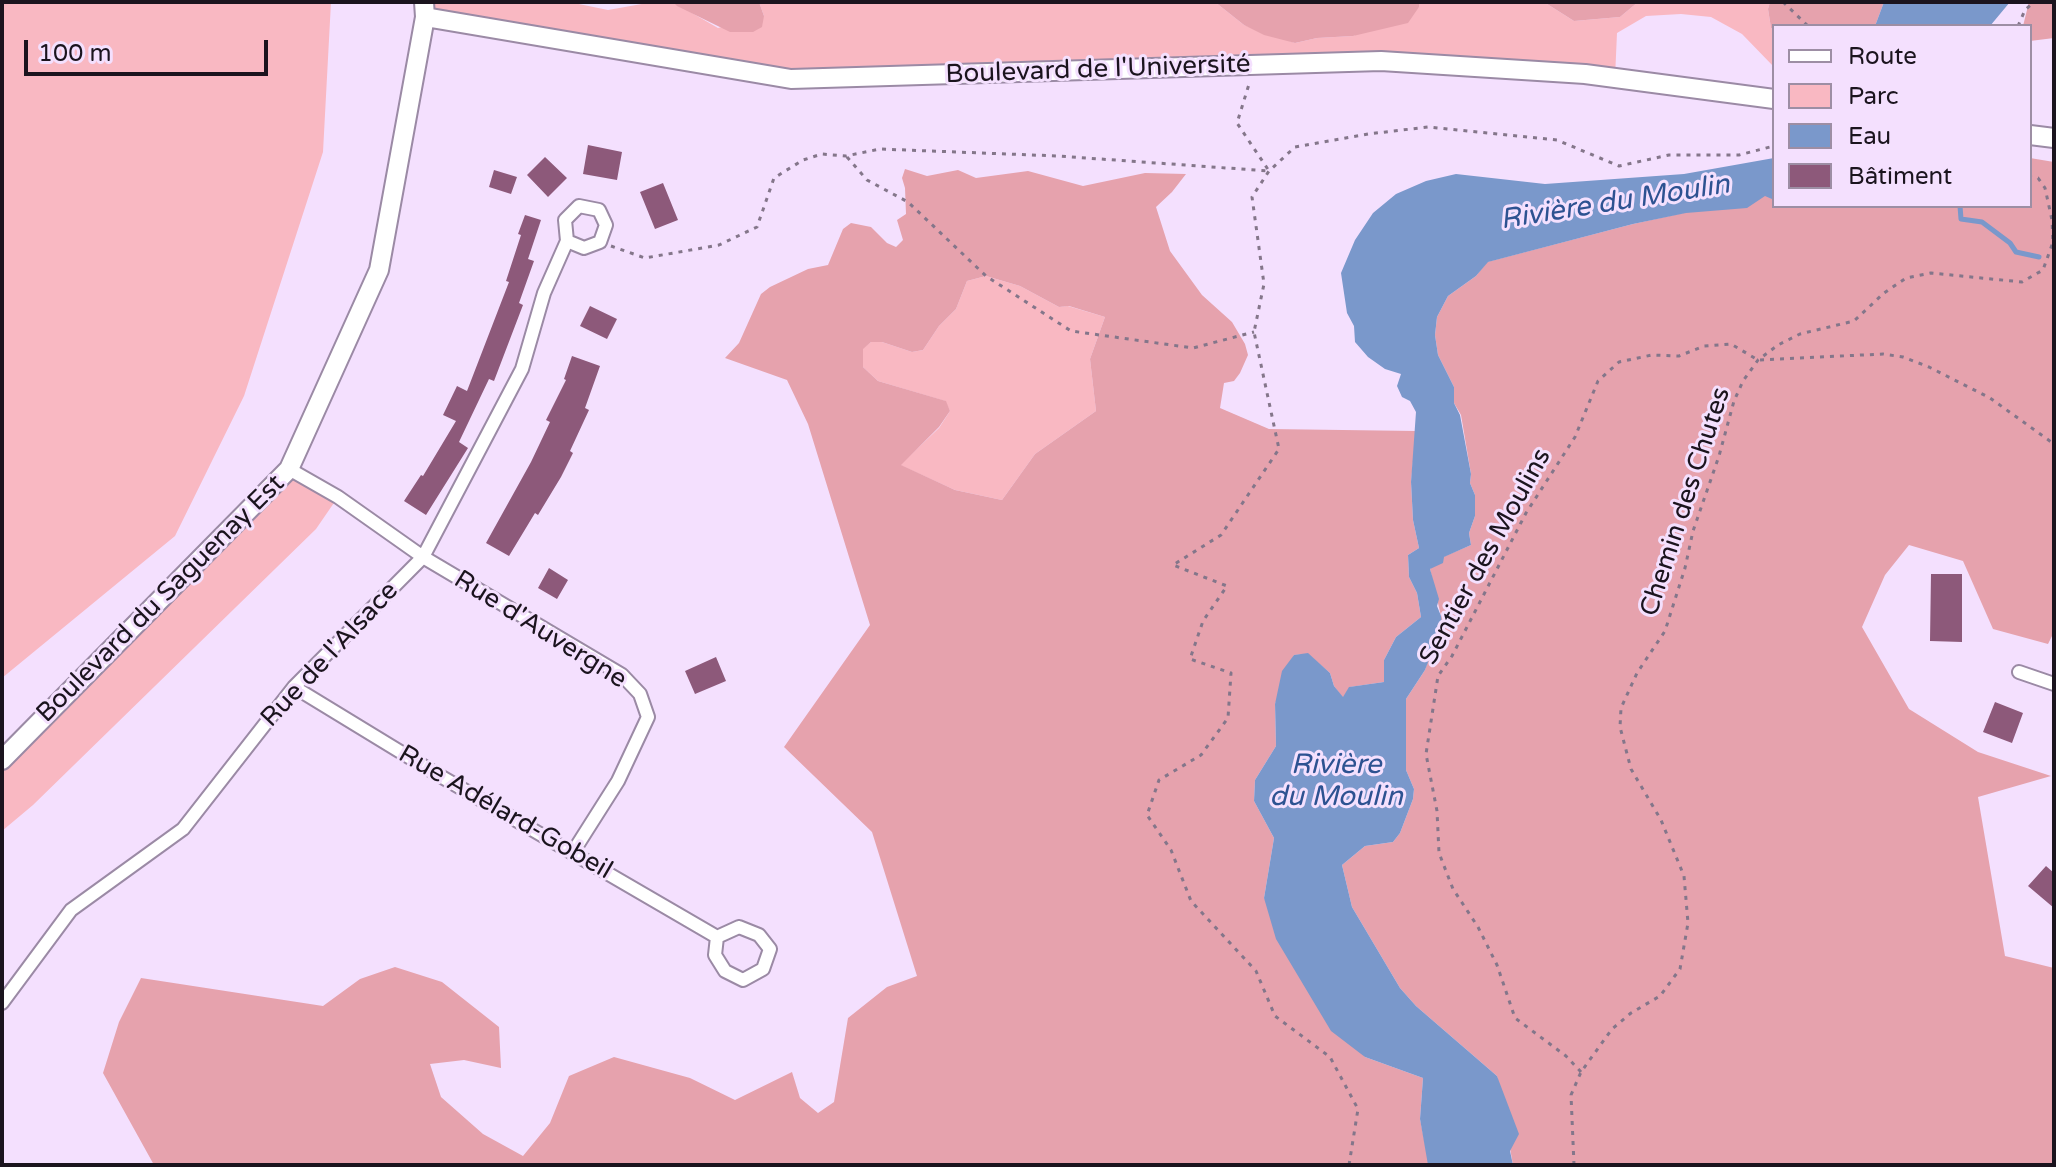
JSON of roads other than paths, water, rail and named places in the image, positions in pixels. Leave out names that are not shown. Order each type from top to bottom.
[{"type":"main road","name":"Boulevard de l'Université","points":[[424,10],[791,79],[1381,61],[1554,72],[1772,99]]},
{"type":"main road","name":"Boulevard du Saguenay Est","points":[[2,760],[289,469],[379,270],[424,10]]},
{"type":"main road","points":[[2032,135],[2054,138]]},
{"type":"street","name":"Rue de l'Alsace","points":[[2,1003],[71,910],[183,829],[294,687],[423,557],[522,369],[544,293],[567,241],[565,220],[579,206],[599,210],[606,225],[600,242],[584,248],[567,241]]},
{"type":"street","name":"Rue d'Auvergne","points":[[289,469],[338,497],[423,557],[622,675],[640,694],[648,717],[618,781],[573,852]]},
{"type":"street","points":[[2019,672],[2054,684]]},
{"type":"street","name":"Rue Adélard-Gobeil","points":[[294,687],[717,937]]},
{"type":"street","points":[[739,927],[759,935],[770,949],[763,969],[743,980],[725,971],[715,955],[717,937],[739,927]]},
{"type":"water","points":[[1884,2],[2010,2],[1992,24],[1876,24]]},
{"type":"water","name":"Rivière du Moulin","points":[[1772,158],[1772,199],[1765,196],[1747,208],[1686,213],[1633,224],[1488,262],[1476,276],[1448,296],[1437,317],[1435,335],[1438,355],[1454,387],[1454,403],[1460,415],[1470,483],[1475,495],[1475,516],[1469,533],[1471,545],[1444,557],[1443,563],[1430,569],[1439,599],[1437,606],[1442,626],[1425,670],[1406,699],[1406,770],[1414,789],[1400,833],[1393,842],[1365,846],[1342,865],[1352,907],[1400,988],[1416,1006],[1497,1076],[1519,1134],[1510,1151],[1513,1165],[1428,1165],[1420,1119],[1423,1078],[1365,1057],[1331,1031],[1276,939],[1264,898],[1274,838],[1254,801],[1255,780],[1276,746],[1275,704],[1282,671],[1294,655],[1308,653],[1330,673],[1334,686],[1343,697],[1349,687],[1384,682],[1384,660],[1396,637],[1421,617],[1417,593],[1409,577],[1408,555],[1419,548],[1413,520],[1411,482],[1416,412],[1410,401],[1402,397],[1397,386],[1401,374],[1385,369],[1368,357],[1355,342],[1341,273],[1355,240],[1373,213],[1396,194],[1426,181],[1456,174],[1545,184],[1684,174]]},
{"type":"waterway","points":[[1960,208],[1961,219],[1982,222],[2010,243],[2016,252],[2039,257]]}]
